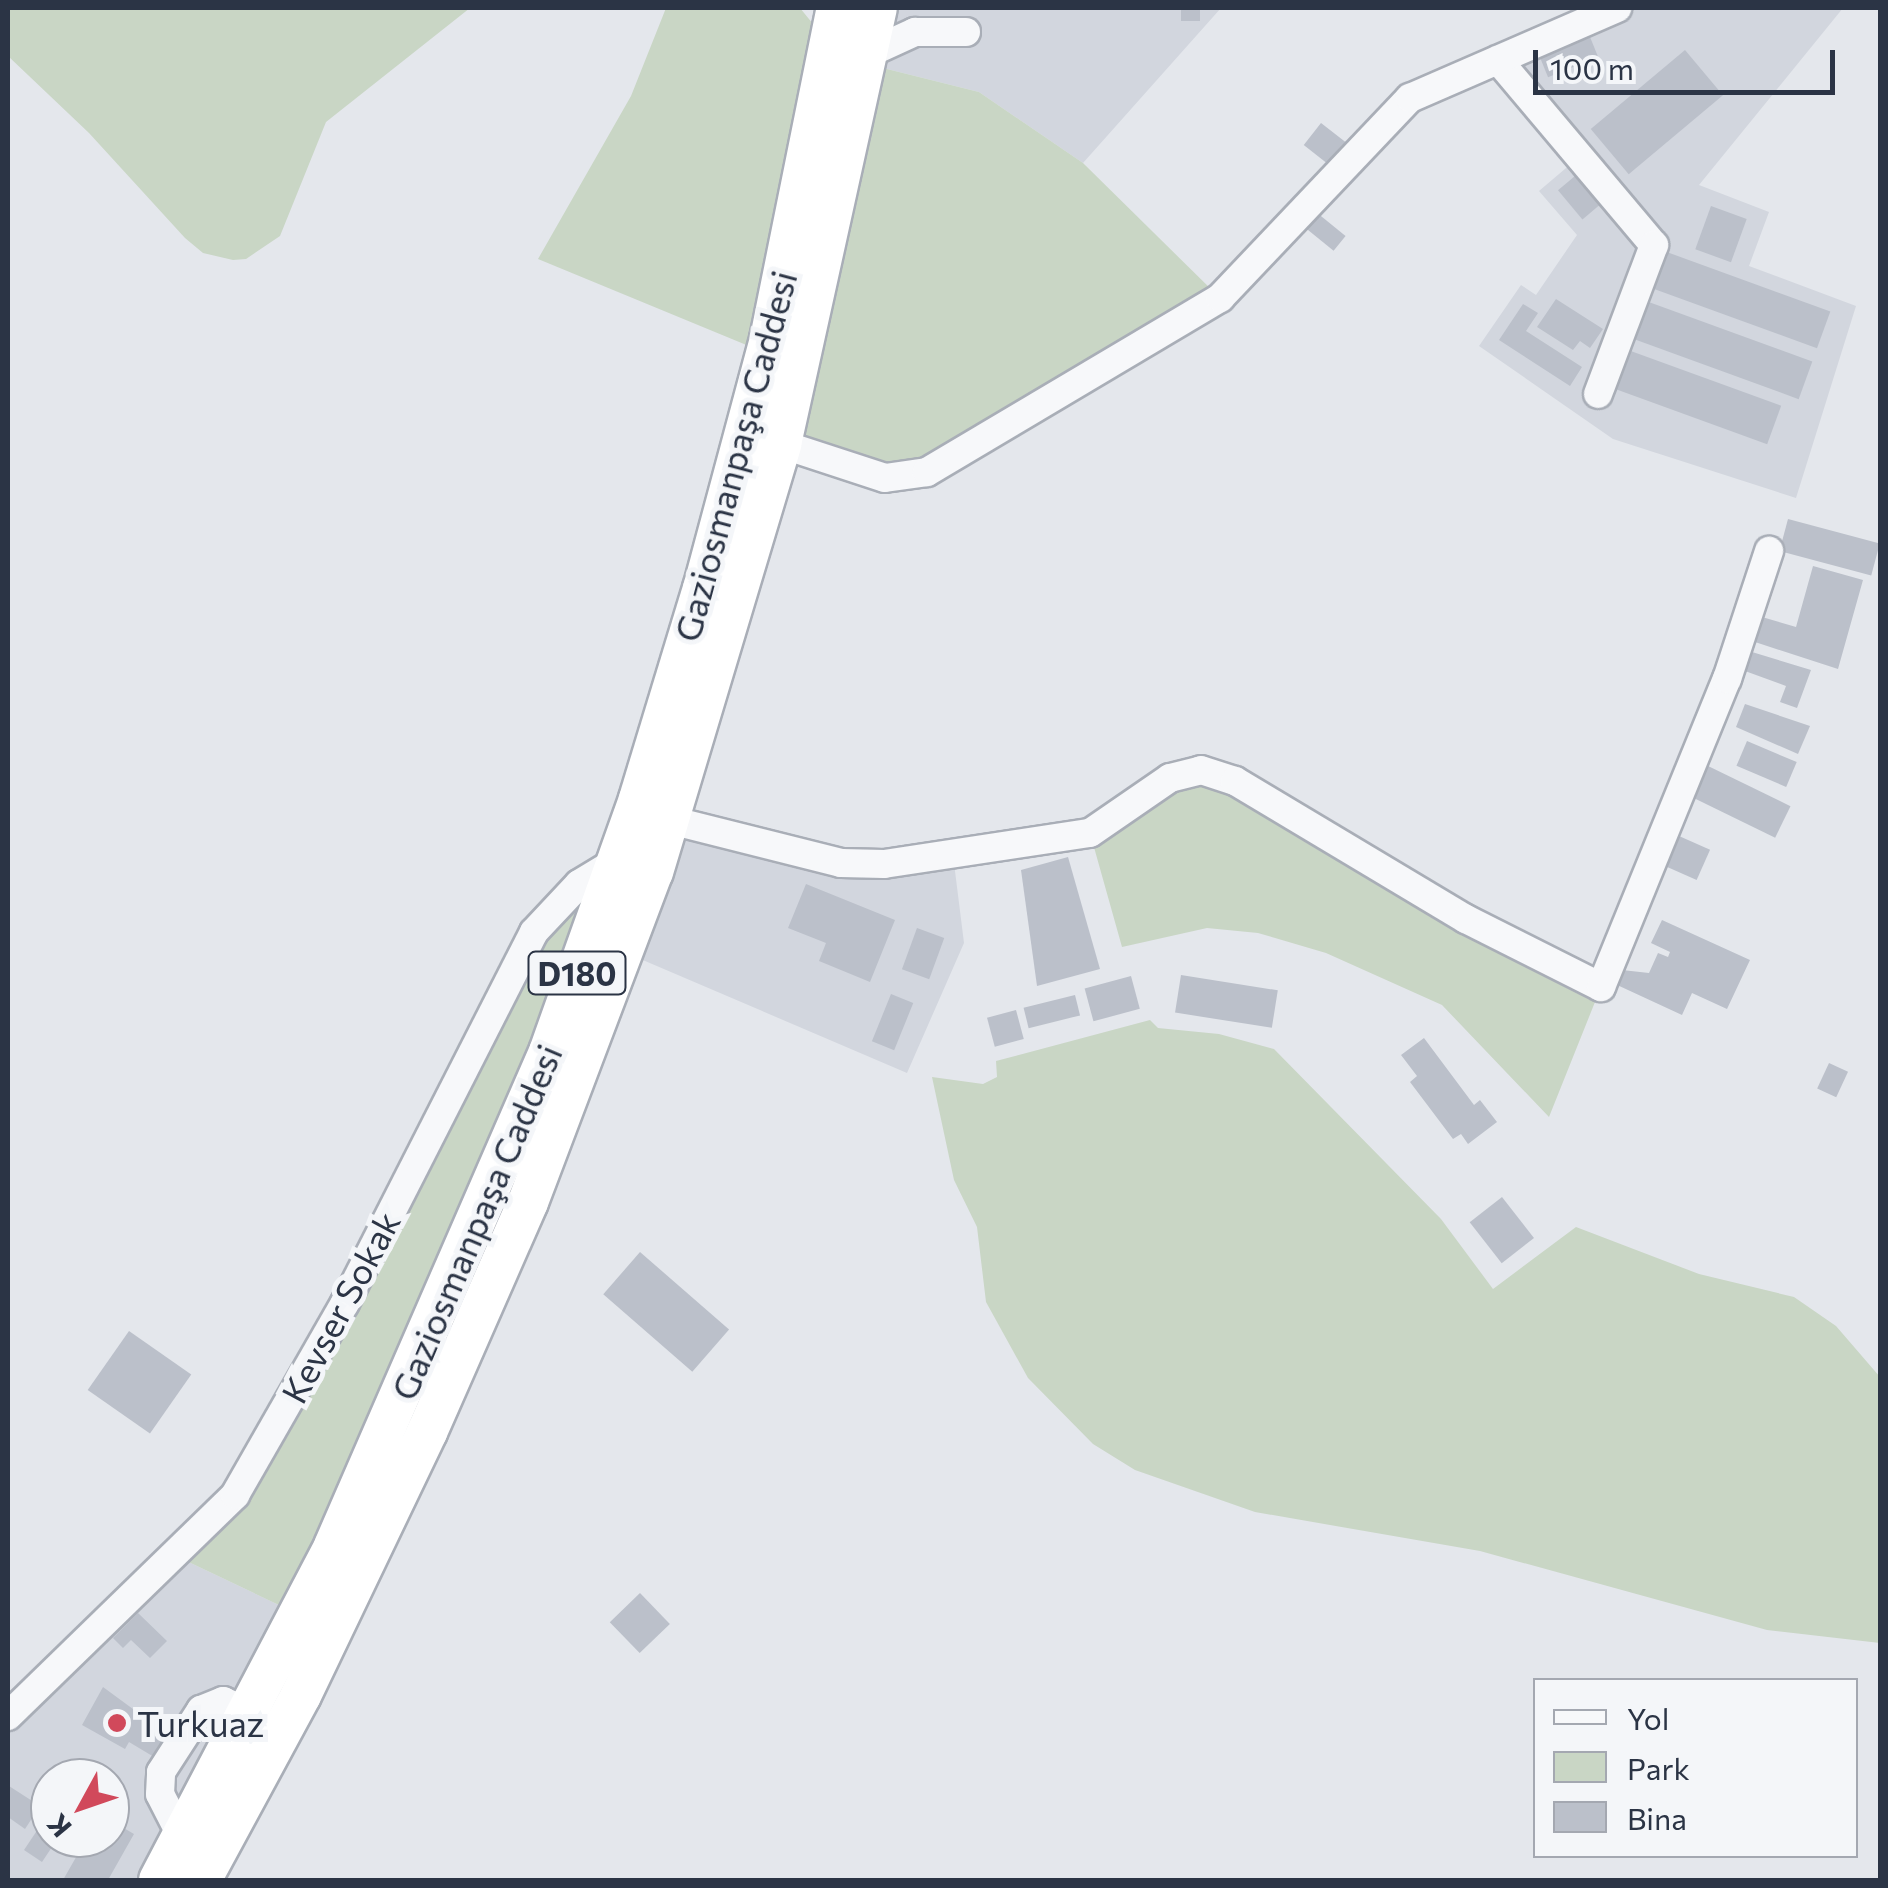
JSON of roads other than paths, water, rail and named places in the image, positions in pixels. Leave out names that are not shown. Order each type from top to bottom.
[{"type":"highway","name":"Gaziosmanpaşa Caddesi","points":[[159,1880],[250,1713],[446,1300],[549,1052],[617,861],[703,590],[770,339],[837,8]]},
{"type":"highway","name":"Gaziosmanpaşa Caddesi","points":[[201,1880],[358,1579],[478,1317],[574,1084],[670,820],[781,444],[877,8]]},
{"type":"street","points":[[781,444],[885,478],[906,479],[951,460],[1220,298],[1276,246],[1394,109],[1427,87],[1618,8]]},
{"type":"street","points":[[869,53],[918,20],[966,32]]},
{"type":"street","points":[[1498,60],[1654,244],[1598,394]]},
{"type":"street","points":[[670,820],[840,863],[884,864],[1090,833],[1170,778],[1201,770],[1235,781],[1466,919],[1602,987],[1728,679],[1770,551]]},
{"type":"street","name":"Kevser Sokak","points":[[8,1716],[235,1495],[345,1303],[534,932],[571,890],[617,861]]},
{"type":"place","name":"Turkuaz","points":[[117,1723]]}]
